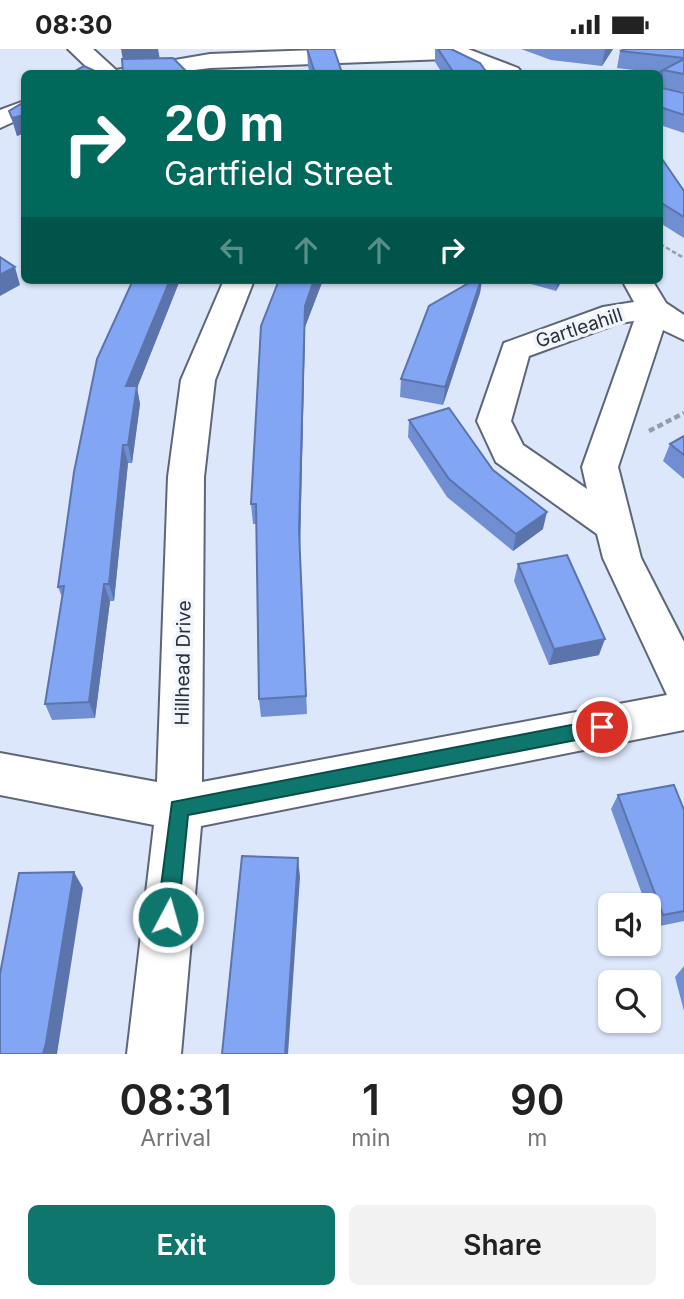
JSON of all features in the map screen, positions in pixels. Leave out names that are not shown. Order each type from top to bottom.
[{"type":"street","points":[[79,49],[103,70]]},
{"type":"street","points":[[146,70],[210,61],[260,66],[446,52],[474,57],[502,70]]},
{"type":"street","points":[[0,120],[21,109]]},
{"type":"street","name":"Hillhead Drive","points":[[153,1054],[179,808],[186,477],[198,380],[237,284]]},
{"type":"street","points":[[645,294],[684,330]]},
{"type":"street","name":"Gartleahill","points":[[615,527],[509,453],[494,421],[515,350],[614,314],[645,294]]},
{"type":"street","name":"Gartleahill","points":[[645,294],[600,467],[622,558],[684,685]]},
{"type":"street","points":[[0,774],[179,808],[684,711]]},
{"type":"path","points":[[663,246],[684,258]]},
{"type":"building","points":[[307,49],[334,49],[341,70],[314,70]]},
{"type":"building","points":[[438,49],[451,49],[480,63],[485,70],[452,70]]},
{"type":"building","points":[[684,49],[684,58],[620,51]]},
{"type":"building","points":[[173,58],[185,70],[123,70],[122,59]]},
{"type":"building","points":[[684,59],[684,74],[663,70]]},
{"type":"building","points":[[84,66],[93,70],[77,70]]},
{"type":"building","points":[[663,88],[684,93],[684,115],[663,108]]},
{"type":"building","points":[[21,104],[21,116],[12,118],[9,111]]},
{"type":"building","points":[[663,160],[684,191],[684,217],[663,204]]},
{"type":"building","points":[[0,257],[15,267],[0,275]]},
{"type":"building","points":[[131,284],[168,284],[126,386],[137,386],[128,445],[123,445],[109,584],[104,584],[89,702],[45,704],[64,586],[58,587],[74,472],[97,359]]},
{"type":"building","points":[[277,284],[313,284],[305,306],[299,531],[306,696],[259,699],[256,504],[251,504],[261,326]]},
{"type":"building","points":[[467,284],[480,284],[445,387],[401,379],[429,306]]},
{"type":"building","points":[[449,408],[493,470],[547,512],[516,534],[449,479],[409,420]]},
{"type":"building","points":[[684,436],[684,455],[670,444]]},
{"type":"building","points":[[567,555],[605,639],[554,649],[518,564]]},
{"type":"building","points":[[674,785],[684,810],[684,911],[663,915],[661,893],[655,893],[618,795]]},
{"type":"building","points":[[242,856],[298,858],[285,1054],[222,1054]]},
{"type":"building","points":[[74,872],[43,1054],[0,1054],[0,974],[19,873]]},
{"type":"route","points":[[168,917],[179,808],[602,727]]}]
